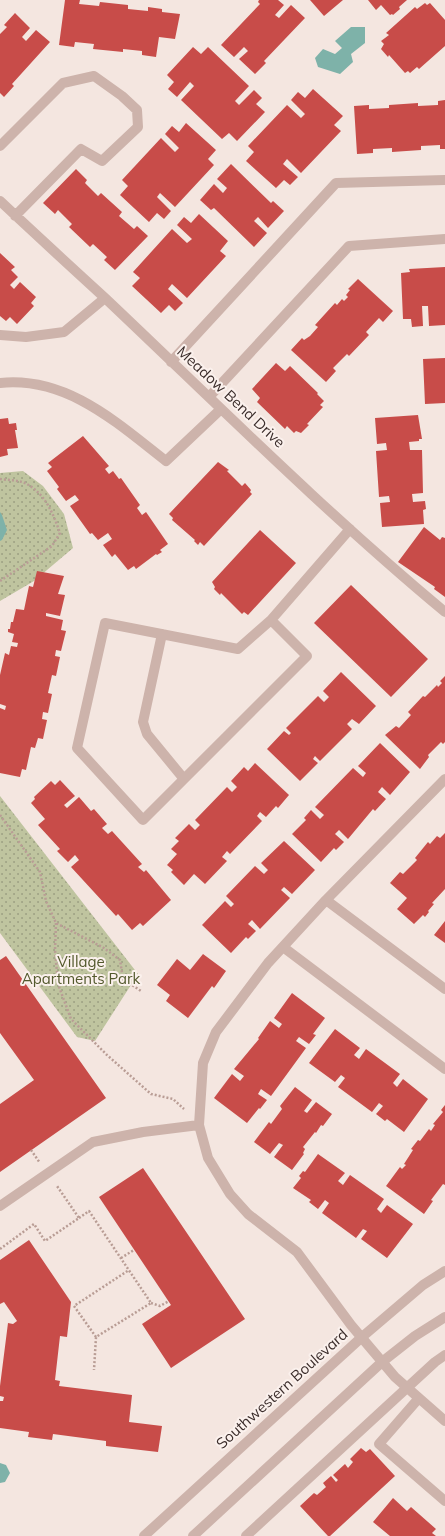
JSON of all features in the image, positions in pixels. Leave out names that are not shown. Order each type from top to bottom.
[{"type":"street","points":[[0,146],[63,83],[94,76],[122,96],[137,110],[138,127],[102,160],[81,149],[15,216]]},
{"type":"street","points":[[171,362],[336,183],[445,180]]},
{"type":"street","name":"Meadow Bend Drive","points":[[0,201],[350,529],[398,573],[445,612]]},
{"type":"street","points":[[209,397],[349,246],[445,239]]},
{"type":"street","points":[[0,335],[26,337],[64,332],[105,298]]},
{"type":"street","points":[[0,383],[13,382],[46,386],[76,397],[107,414],[166,461],[221,409]]},
{"type":"street","points":[[271,620],[306,656],[143,820],[78,748],[104,623],[238,649],[271,620],[350,529]]},
{"type":"street","points":[[162,634],[143,722],[147,734],[184,779]]},
{"type":"street","points":[[445,779],[326,900],[283,947],[268,964],[216,1032],[203,1063],[199,1125],[208,1158],[230,1194],[248,1214],[297,1252],[350,1325],[362,1337],[395,1377],[445,1421]]},
{"type":"street","points":[[326,900],[445,989]]},
{"type":"street","points":[[283,947],[445,1069]]},
{"type":"street","points":[[0,1206],[93,1142],[143,1132],[199,1125]]},
{"type":"street","name":"Southwestern Boulevard","points":[[144,1536],[362,1337],[423,1284],[445,1271]]},
{"type":"street","points":[[193,1536],[382,1362],[415,1336],[445,1317]]},
{"type":"street","points":[[246,1536],[407,1387],[435,1362],[445,1356]]},
{"type":"street","points":[[419,1398],[379,1444],[445,1501]]},
{"type":"path","points":[[0,479],[24,483],[43,497],[54,515],[60,533],[52,546],[0,581]]},
{"type":"path","points":[[0,815],[40,872],[46,901],[56,923],[55,950],[58,984],[71,1019],[107,1055],[151,1094],[173,1099],[184,1109]]},
{"type":"path","points":[[56,923],[104,948],[120,960],[123,979],[141,992]]},
{"type":"path","points":[[31,1150],[40,1162]]},
{"type":"path","points":[[57,1186],[79,1218]]},
{"type":"path","points":[[0,1249],[34,1224],[45,1241],[90,1211],[151,1303],[160,1306],[169,1301]]},
{"type":"path","points":[[121,1258],[134,1250]]},
{"type":"path","points":[[94,1370],[96,1337],[74,1306],[129,1270]]},
{"type":"path","points":[[96,1337],[151,1303]]},
{"type":"green space","points":[[23,471],[43,486],[64,514],[73,548],[34,581],[0,601],[0,473]]},
{"type":"green space","name":"Village Apartments Park","points":[[0,796],[138,974],[95,1041],[77,1037],[0,933]]},
{"type":"water","points":[[351,27],[365,27],[365,43],[351,54],[353,62],[340,74],[318,67],[315,58],[323,49],[335,54],[342,48],[335,41]]},
{"type":"water","points":[[0,512],[7,530],[0,541]]},
{"type":"water","points":[[0,1463],[6,1465],[10,1473],[5,1482],[0,1483]]},
{"type":"building","points":[[65,0],[80,0],[79,4],[99,6],[100,2],[128,5],[128,9],[148,11],[148,7],[162,9],[162,12],[180,14],[175,39],[159,37],[156,57],[142,55],[142,51],[123,49],[123,52],[93,49],[94,44],[75,42],[74,47],[59,45]]},
{"type":"building","points":[[259,0],[278,0],[284,5],[275,15],[279,18],[291,5],[305,18],[264,61],[266,63],[255,74],[239,59],[248,51],[244,47],[234,57],[221,45],[260,4],[258,2]]},
{"type":"building","points":[[310,0],[343,0],[324,16]]},
{"type":"building","points":[[368,0],[407,0],[399,7],[400,9],[393,15],[390,15],[381,5],[376,10]]},
{"type":"building","points":[[425,3],[427,5],[430,3],[445,20],[445,46],[419,69],[417,67],[410,73],[408,71],[405,73],[389,55],[388,57],[381,49],[384,44],[381,41],[389,35],[386,33],[415,7],[417,9]]},
{"type":"building","points":[[15,13],[30,28],[22,37],[26,41],[36,30],[50,42],[12,84],[14,86],[4,97],[0,93],[0,34],[7,27],[4,25]]},
{"type":"building","points":[[193,47],[201,54],[208,47],[249,86],[235,101],[239,105],[254,90],[262,98],[256,104],[265,112],[237,141],[229,133],[222,139],[181,100],[194,86],[190,82],[177,97],[168,89],[174,82],[167,75]]},
{"type":"building","points":[[313,89],[343,116],[334,125],[341,131],[301,173],[287,159],[283,164],[298,177],[290,185],[284,180],[276,188],[246,161],[254,152],[248,146],[287,105],[301,118],[305,114],[291,100],[298,92],[305,98]]},
{"type":"building","points":[[445,100],[445,149],[440,149],[440,145],[421,146],[421,150],[392,152],[392,148],[373,149],[373,153],[357,154],[354,106],[369,105],[369,109],[389,108],[389,105],[418,103],[418,106],[438,105],[438,101]]},
{"type":"building","points":[[186,123],[216,150],[208,159],[214,165],[175,207],[160,193],[157,197],[171,211],[164,219],[157,213],[149,222],[120,195],[128,186],[122,180],[161,138],[175,152],[179,148],[165,134],[172,126],[179,132]]},
{"type":"building","points":[[231,164],[271,203],[273,201],[284,211],[268,228],[258,217],[254,221],[267,233],[254,247],[214,208],[211,210],[200,200],[214,184],[223,193],[227,188],[217,179]]},
{"type":"building","points":[[76,169],[87,180],[85,183],[98,196],[101,193],[122,212],[119,216],[134,229],[137,226],[148,236],[115,270],[104,260],[107,257],[93,244],[90,247],[69,227],[72,224],[58,210],[55,214],[43,203]]},
{"type":"building","points":[[199,214],[228,241],[220,251],[226,256],[187,298],[172,284],[168,289],[183,303],[175,311],[169,305],[161,313],[132,286],[140,278],[133,272],[172,229],[187,243],[192,239],[177,225],[184,217],[191,223]]},
{"type":"building","points":[[0,253],[15,267],[11,270],[18,277],[10,285],[14,289],[20,282],[36,297],[31,303],[34,306],[17,324],[10,317],[6,321],[0,316]]},
{"type":"building","points":[[445,267],[445,325],[429,326],[428,306],[422,306],[423,326],[412,327],[411,319],[403,319],[401,273],[410,272],[409,269]]},
{"type":"building","points":[[358,279],[393,311],[383,322],[379,318],[366,332],[369,335],[349,356],[347,354],[333,368],[336,371],[326,382],[291,350],[302,338],[304,340],[310,336],[318,327],[315,325],[335,303],[337,305],[342,299],[344,301],[348,297],[346,295],[350,290],[348,289]]},
{"type":"building","points":[[445,358],[445,403],[425,404],[423,359]]},
{"type":"building","points":[[276,363],[285,371],[290,366],[318,393],[317,394],[324,401],[320,405],[323,407],[307,424],[309,425],[301,433],[296,431],[294,433],[287,426],[285,429],[257,402],[260,398],[252,389]]},
{"type":"building","points":[[418,415],[422,439],[419,439],[419,441],[409,442],[410,450],[422,450],[423,493],[412,494],[413,502],[425,501],[426,509],[423,510],[424,524],[382,527],[380,503],[390,502],[389,496],[379,497],[376,451],[387,450],[386,443],[377,444],[375,418]]},
{"type":"building","points":[[8,418],[9,424],[16,423],[17,430],[15,430],[18,448],[7,449],[8,455],[0,457],[0,419]]},
{"type":"building","points":[[83,436],[109,466],[105,469],[109,474],[113,471],[119,479],[121,478],[140,505],[137,508],[142,515],[146,512],[168,544],[160,550],[162,552],[157,555],[156,554],[136,569],[134,566],[128,570],[115,554],[112,557],[103,545],[112,539],[108,533],[98,540],[92,533],[90,534],[70,506],[79,500],[75,495],[66,501],[57,489],[59,487],[47,471],[52,467],[48,463]]},
{"type":"building","points":[[218,462],[229,470],[227,471],[242,486],[245,483],[251,490],[250,492],[252,494],[204,546],[200,542],[198,545],[194,541],[195,540],[172,520],[173,518],[169,514]]},
{"type":"building","points":[[424,527],[440,540],[442,537],[445,538],[445,597],[434,589],[435,587],[398,562]]},
{"type":"building","points":[[260,530],[296,563],[248,615],[244,612],[242,614],[221,593],[220,595],[214,589],[215,587],[212,582]]},
{"type":"building","points":[[37,571],[64,576],[58,594],[65,595],[60,616],[46,613],[46,616],[63,620],[61,630],[66,631],[61,651],[56,650],[55,656],[60,657],[56,676],[52,675],[48,693],[52,694],[48,713],[43,712],[42,719],[47,720],[43,739],[38,738],[35,748],[31,747],[26,770],[22,769],[20,777],[0,773],[0,708],[5,710],[6,706],[0,704],[0,675],[5,653],[9,655],[11,646],[17,647],[18,643],[12,642],[14,634],[8,632],[8,629],[10,629],[11,622],[13,622],[16,609],[24,610],[29,586],[33,587]]},
{"type":"building","points":[[351,585],[428,659],[391,697],[314,623]]},
{"type":"building","points":[[341,672],[376,706],[359,724],[352,719],[347,724],[352,729],[320,761],[315,756],[313,759],[318,763],[300,781],[267,749],[284,731],[289,735],[291,733],[286,728],[318,696],[324,702],[329,697],[323,691]]},
{"type":"building","points":[[445,676],[445,742],[443,744],[441,742],[428,755],[429,757],[420,769],[385,735],[396,726],[399,728],[411,715],[408,712],[423,696],[425,697],[437,685],[438,687],[442,683],[440,681]]},
{"type":"building","points":[[380,743],[410,772],[390,795],[382,787],[378,792],[386,799],[375,811],[373,809],[348,839],[339,830],[335,834],[344,842],[336,850],[334,848],[321,862],[292,834],[306,820],[304,818],[311,810],[320,819],[324,815],[315,807],[353,768],[363,777],[366,773],[358,766]]},
{"type":"building","points":[[255,763],[289,795],[278,808],[276,806],[266,817],[260,812],[257,816],[262,821],[230,854],[227,851],[222,857],[227,861],[205,884],[194,874],[184,885],[171,872],[173,870],[167,865],[177,854],[171,849],[179,841],[175,838],[189,824],[195,830],[200,825],[195,820],[227,787],[232,792],[237,787],[231,781],[244,767],[248,771]]},
{"type":"building","points":[[60,780],[75,796],[64,805],[67,808],[79,797],[91,811],[94,809],[107,824],[102,828],[108,834],[112,831],[142,864],[138,867],[144,872],[146,870],[171,900],[143,926],[140,923],[132,930],[118,914],[116,916],[71,867],[79,860],[75,855],[68,862],[57,851],[60,849],[38,825],[45,819],[31,803],[35,799],[34,797],[51,781],[55,785]]},
{"type":"building","points":[[445,833],[445,889],[432,903],[434,904],[425,917],[423,915],[414,924],[397,909],[407,898],[390,883],[400,872],[403,874],[417,860],[415,858],[428,842],[430,844],[437,836],[440,838]]},
{"type":"building","points":[[284,841],[315,870],[292,894],[284,887],[281,890],[290,898],[260,929],[252,920],[248,924],[256,931],[248,939],[246,937],[231,953],[202,925],[225,901],[231,907],[234,904],[226,896],[255,866],[264,874],[268,870],[261,863]]},
{"type":"building","points":[[445,921],[445,943],[434,935]]},
{"type":"building","points":[[203,954],[226,971],[214,988],[212,986],[188,1018],[166,1001],[170,995],[157,985],[177,959],[190,970]]},
{"type":"building","points":[[6,956],[106,1098],[0,1172],[0,1104],[34,1080],[0,1033],[0,960]]},
{"type":"building","points":[[292,993],[325,1018],[313,1034],[316,1035],[309,1044],[299,1037],[296,1041],[306,1048],[271,1096],[261,1089],[258,1094],[267,1100],[247,1123],[214,1098],[232,1074],[240,1081],[244,1076],[234,1069],[259,1039],[258,1038],[270,1021],[279,1028],[282,1024],[274,1018]]},
{"type":"building","points":[[335,1029],[360,1048],[354,1055],[359,1059],[366,1049],[400,1074],[393,1083],[397,1087],[403,1079],[428,1099],[404,1132],[387,1119],[385,1121],[376,1114],[383,1106],[379,1103],[372,1112],[338,1087],[345,1078],[341,1075],[335,1082],[309,1063]]},
{"type":"building","points":[[295,1087],[312,1100],[304,1111],[307,1113],[316,1102],[332,1114],[303,1147],[305,1149],[304,1154],[292,1170],[274,1157],[283,1145],[279,1143],[270,1154],[254,1142],[269,1122],[271,1124],[282,1109],[280,1106]]},
{"type":"building","points":[[445,1105],[445,1185],[443,1184],[431,1200],[433,1201],[424,1214],[386,1186],[400,1167],[402,1169],[406,1165],[404,1164],[413,1150],[411,1149],[418,1140],[420,1141],[429,1129],[431,1131],[435,1125],[433,1124],[443,1112],[441,1110]]},
{"type":"building","points":[[318,1154],[345,1173],[338,1181],[343,1185],[350,1175],[384,1199],[377,1209],[381,1213],[387,1205],[413,1224],[387,1258],[361,1239],[367,1231],[363,1229],[356,1238],[322,1213],[329,1203],[325,1200],[318,1209],[309,1202],[311,1200],[293,1188],[301,1178],[299,1176],[303,1171],[305,1172]]},
{"type":"building","points":[[143,1168],[245,1319],[171,1368],[142,1324],[171,1305],[99,1197]]},
{"type":"building","points":[[29,1240],[71,1302],[67,1337],[60,1336],[55,1380],[60,1381],[59,1386],[132,1395],[129,1422],[162,1426],[158,1452],[106,1446],[106,1441],[53,1434],[52,1440],[28,1437],[29,1432],[0,1428],[0,1401],[3,1401],[4,1397],[0,1396],[0,1386],[8,1323],[13,1324],[17,1321],[4,1302],[0,1304],[0,1260]]},
{"type":"building","points":[[361,1448],[366,1452],[370,1449],[395,1476],[330,1536],[328,1536],[300,1506],[314,1493],[317,1495],[326,1487],[323,1483],[331,1476],[336,1482],[338,1480],[333,1475],[345,1464],[348,1468],[353,1462],[350,1459]]},
{"type":"building","points":[[393,1498],[407,1511],[411,1507],[436,1529],[432,1533],[436,1536],[390,1536],[373,1522]]}]
